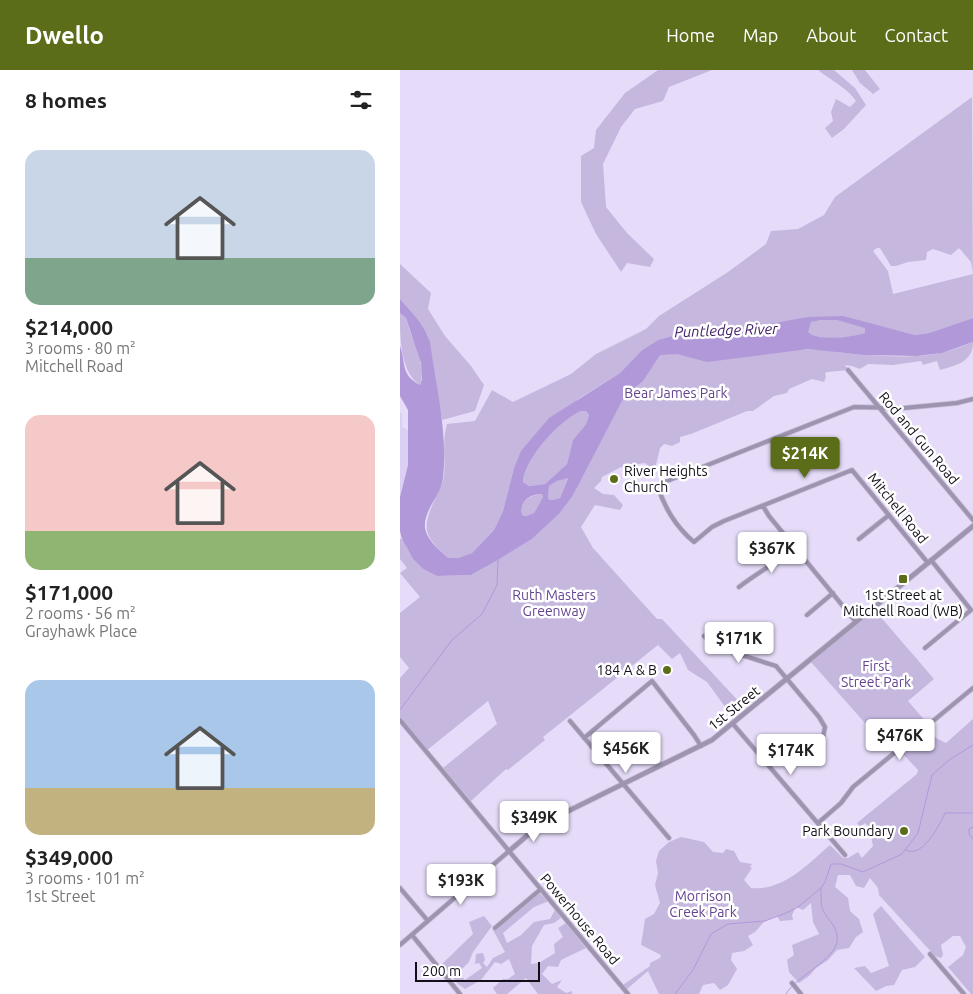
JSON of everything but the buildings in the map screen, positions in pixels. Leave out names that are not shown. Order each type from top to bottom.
[{"type":"street","name":"Rod and Gun Road","points":[[848,370],[973,520]]},
{"type":"street","points":[[880,408],[904,408],[957,403],[973,399]]},
{"type":"street","name":"Mitchell Road","points":[[880,408],[854,407],[656,486],[665,508],[685,534],[694,542],[712,527],[724,521],[852,470],[971,610],[925,648]]},
{"type":"street","points":[[763,506],[856,622]]},
{"type":"street","points":[[859,539],[889,514]]},
{"type":"street","name":"1st Street","points":[[508,852],[536,828],[548,821],[701,746],[733,724],[973,526]]},
{"type":"street","points":[[739,587],[796,548]]},
{"type":"street","points":[[807,615],[833,593]]},
{"type":"street","points":[[704,636],[716,647],[776,666],[819,717],[824,727],[823,737]]},
{"type":"street","points":[[584,738],[652,681],[701,746]]},
{"type":"street","points":[[818,823],[841,803],[854,787],[973,688]]},
{"type":"street","name":"Powerhouse Road","points":[[400,720],[628,994]]},
{"type":"street","points":[[570,721],[669,838]]},
{"type":"street","points":[[733,724],[846,855]]},
{"type":"street","points":[[400,945],[508,852]]},
{"type":"street","points":[[400,888],[428,921]]},
{"type":"street","points":[[495,928],[541,889]]},
{"type":"street","points":[[412,935],[460,994]]},
{"type":"street","points":[[930,954],[964,994]]},
{"type":"street","points":[[792,983],[801,994]]},
{"type":"shaded area","points":[[400,412],[402,413],[402,427],[408,430],[408,465],[400,497]]},
{"type":"green space","points":[[658,70],[712,70],[669,87],[663,101],[635,109],[621,127],[603,164],[606,207],[627,233],[654,259],[650,267],[627,263],[621,272],[596,234],[581,202],[581,156],[594,148],[596,130],[625,93]]},
{"type":"green space","points":[[818,70],[834,70],[855,88],[866,105],[844,129],[832,138],[825,128],[833,121],[831,112],[836,99],[850,107],[856,101],[843,88]]},
{"type":"green space","points":[[852,70],[865,70],[880,89],[873,94],[860,83]]},
{"type":"green space","points":[[972,97],[973,273],[971,262],[959,248],[951,255],[933,249],[927,252],[926,260],[908,262],[896,266],[891,266],[880,248],[873,251],[888,271],[893,294],[973,274],[973,318],[929,333],[915,335],[871,324],[866,328],[865,333],[846,337],[824,338],[810,335],[793,321],[741,329],[718,327],[658,340],[642,350],[620,373],[578,399],[514,468],[503,511],[494,530],[472,553],[458,558],[448,558],[434,543],[427,532],[427,525],[431,509],[443,481],[444,439],[447,424],[475,421],[492,390],[513,402],[571,374],[596,354],[646,329],[659,316],[728,272],[766,244],[771,231],[798,229],[824,215],[835,197]]},
{"type":"green space","points":[[400,264],[431,293],[428,309],[445,336],[471,366],[484,385],[475,411],[442,420],[428,336],[400,299]]},
{"type":"green space","points":[[400,313],[406,318],[418,351],[422,377],[420,385],[408,372],[402,353]]},
{"type":"green space","points":[[973,342],[970,354],[963,362],[940,370],[937,361],[923,365],[921,361],[893,365],[868,364],[860,369],[845,365],[848,370],[825,373],[824,382],[812,379],[789,389],[787,393],[774,396],[753,411],[747,411],[680,437],[680,442],[672,446],[664,444],[660,448],[656,465],[649,467],[645,463],[638,464],[633,472],[621,467],[602,477],[601,481],[594,488],[603,494],[614,495],[623,505],[620,510],[595,505],[581,527],[593,548],[657,619],[662,619],[744,707],[731,715],[707,682],[688,670],[680,653],[672,659],[658,645],[543,737],[545,740],[508,770],[506,769],[471,801],[443,768],[497,724],[488,701],[426,751],[400,720],[400,678],[409,668],[400,657],[400,613],[420,597],[400,573],[407,568],[400,559],[400,539],[402,539],[413,559],[423,569],[437,576],[471,575],[532,539],[559,514],[572,497],[616,398],[653,357],[665,351],[832,349],[835,352],[914,356],[944,352]]},
{"type":"green space","points":[[581,411],[586,411],[589,415],[586,424],[573,440],[567,464],[545,484],[529,486],[523,482],[530,462],[544,441],[563,423]]},
{"type":"green space","points":[[568,477],[560,498],[548,499],[549,486]]},
{"type":"green space","points":[[542,494],[543,497],[534,513],[526,516],[522,515],[524,502],[530,497]]},
{"type":"green space","name":"First Street Park","points":[[873,608],[934,679],[908,701],[927,723],[899,747],[880,725],[872,731],[810,661]]},
{"type":"green space","name":"Morrison Creek Park","points":[[973,719],[973,994],[948,967],[963,955],[966,947],[960,936],[953,936],[941,945],[943,955],[941,958],[935,956],[879,895],[878,888],[870,878],[864,888],[856,886],[850,875],[838,875],[835,887],[848,898],[850,911],[859,919],[863,932],[856,937],[849,948],[837,950],[828,960],[799,983],[789,972],[787,960],[794,955],[792,945],[819,934],[813,922],[811,903],[803,910],[796,907],[792,915],[793,920],[780,921],[777,916],[765,921],[755,932],[748,936],[753,945],[744,951],[732,953],[731,960],[737,969],[728,985],[720,990],[714,983],[703,985],[699,994],[659,994],[648,971],[627,989],[623,985],[650,966],[650,963],[660,958],[661,955],[641,945],[645,919],[654,914],[660,903],[655,885],[658,873],[656,861],[659,851],[669,842],[681,837],[704,842],[713,852],[723,853],[726,849],[734,851],[740,862],[752,864],[750,867],[752,868],[744,880],[751,888],[763,888],[784,881],[830,845],[843,858],[848,858],[858,852],[862,858],[873,846],[871,836],[877,835],[882,837],[886,832],[878,826],[869,827],[865,823],[860,827],[857,823],[917,774],[918,770],[903,754],[930,731],[936,738],[946,743]]},
{"type":"green space","points":[[539,893],[549,901],[534,907],[503,933],[507,943],[521,935],[534,922],[550,919],[555,910],[561,918],[554,923],[544,925],[532,946],[531,964],[539,963],[555,953],[554,944],[563,937],[558,928],[566,923],[586,948],[561,960],[558,967],[548,966],[542,974],[552,984],[562,980],[557,987],[566,993],[572,991],[572,994],[538,994],[526,978],[507,994],[497,994],[493,988],[503,979],[508,979],[515,974],[509,959],[501,964],[495,962],[481,980],[465,989],[458,984],[442,964],[473,934],[469,922],[484,916],[492,926],[473,952],[469,962],[458,973],[465,980],[482,968],[479,963],[475,964],[476,954],[483,953],[485,960],[483,963],[487,967],[493,958],[505,952],[493,930]]},
{"type":"green space","points":[[881,906],[925,957],[915,967],[902,970],[894,985],[886,986],[876,991],[854,968],[865,966],[871,973],[889,966],[873,914]]},
{"type":"water","name":"Puntledge River","points":[[400,299],[421,325],[430,342],[443,427],[444,461],[442,485],[429,509],[425,528],[431,541],[448,558],[458,558],[472,553],[494,530],[503,511],[514,468],[521,451],[549,418],[620,373],[642,350],[658,340],[718,327],[741,329],[808,317],[843,316],[915,335],[929,333],[973,318],[973,342],[942,353],[917,356],[864,355],[808,349],[707,362],[677,354],[660,355],[643,381],[625,395],[572,497],[559,514],[532,539],[471,575],[437,576],[423,569],[413,559],[402,539],[400,531],[400,497],[408,465],[408,410],[400,396],[400,346],[409,377],[420,385],[422,379],[421,363],[406,318],[400,313]],"holes":[[[837,320],[865,328],[865,333],[844,337],[819,337],[808,332],[811,322]],[[581,411],[586,411],[589,415],[586,424],[573,440],[567,464],[545,484],[529,486],[523,482],[530,462],[544,441]],[[568,478],[560,498],[548,499],[549,486],[557,481]],[[542,494],[543,497],[534,513],[526,516],[522,515],[522,506],[526,499]]]},
{"type":"waterway","points":[[400,710],[452,640],[482,614],[497,585],[498,560]]},
{"type":"waterway","points":[[675,994],[693,970],[711,934],[728,924],[765,921],[798,907],[821,888],[831,864],[841,864],[863,872],[902,854],[918,833],[932,775],[949,760],[973,745]]},
{"type":"waterway","points":[[906,850],[913,851],[924,846],[945,813],[973,813]]},
{"type":"waterway","points":[[973,827],[969,829],[969,834],[973,839]]},
{"type":"waterway","points":[[786,994],[791,987],[826,959],[837,943],[836,931],[822,908],[821,888]]},
{"type":"place","name":"River Heights Church","points":[[614,479]]},
{"type":"place","name":"1st Street at Mitchell Road (WB)","points":[[903,579]]},
{"type":"place","name":"184 A & B","points":[[667,670]]},
{"type":"place","name":"Park Boundary","points":[[904,831]]},
{"type":"park label","name":"Bear James Park","points":[[676,393]]},
{"type":"park label","name":"Ruth Masters Greenway","points":[[554,604]]}]
